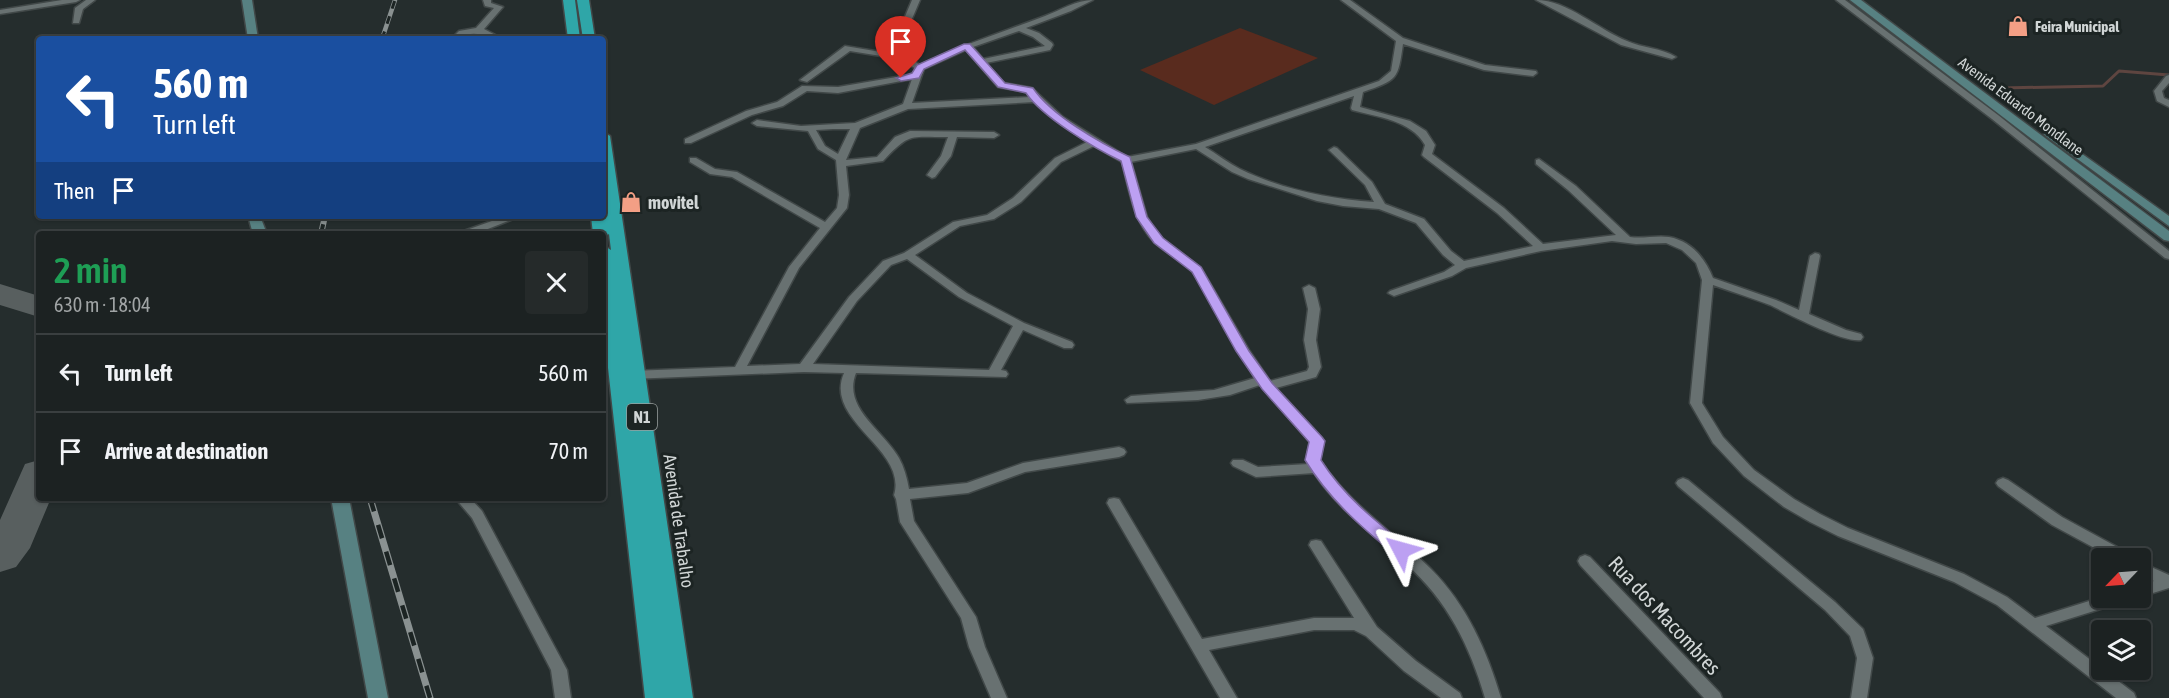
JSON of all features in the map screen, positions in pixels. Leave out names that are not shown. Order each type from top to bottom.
[{"type":"highway","points":[[569,0],[574,36],[589,35],[584,0]]},
{"type":"highway","name":"Avenida de Trabalho","points":[[606,203],[607,233],[627,375],[627,460],[660,627],[681,698]]},
{"type":"highway","name":"Avenida de Trabalho","points":[[600,219],[607,233]]},
{"type":"highway","name":"Avenida de Trabalho","points":[[606,266],[627,375],[647,456],[660,627],[657,698]]},
{"type":"highway","points":[[627,460],[647,456]]},
{"type":"main road","points":[[247,0],[253,36]]},
{"type":"main road","name":"Avenida Eduardo Mondlane","points":[[1855,0],[2169,237]]},
{"type":"main road","name":"Avenida Eduardo Mondlane","points":[[1870,0],[2169,222]]},
{"type":"main road","points":[[341,501],[378,698]]},
{"type":"street","points":[[0,12],[76,0]]},
{"type":"street","points":[[75,21],[78,8],[91,0]]},
{"type":"street","points":[[479,30],[499,7],[488,4],[487,0]]},
{"type":"street","points":[[916,0],[899,40],[905,58],[918,72]]},
{"type":"street","points":[[688,141],[748,113],[780,104],[805,88],[838,90],[918,72],[967,46],[1021,29],[1089,0]]},
{"type":"street","points":[[1345,0],[1400,40],[1484,67],[1533,73]]},
{"type":"street","points":[[1540,0],[1624,43],[1672,57]]},
{"type":"street","points":[[1840,0],[1995,117],[2169,256]]},
{"type":"street","points":[[980,62],[1047,48],[1049,45],[1036,35],[1021,29]]},
{"type":"street","points":[[458,36],[462,33],[479,30],[492,36]]},
{"type":"street","points":[[967,46],[1002,85],[1023,87],[1029,90],[1035,99],[1105,149],[1126,160],[1197,146],[1382,83],[1395,72],[1400,40]]},
{"type":"street","points":[[804,80],[848,48],[881,54],[902,52]]},
{"type":"street","points":[[907,106],[918,72]]},
{"type":"street","points":[[2168,79],[2158,91],[2160,99],[2169,104]]},
{"type":"street","points":[[1359,92],[1355,108],[1407,123],[1423,133],[1430,146],[1426,155],[1459,176],[1512,219],[1541,248]]},
{"type":"street","points":[[757,123],[791,128],[856,126],[907,106],[1035,99]]},
{"type":"street","points":[[738,372],[794,267],[842,208],[841,161],[856,126]]},
{"type":"street","points":[[811,128],[816,144],[841,161],[880,159],[903,136],[994,135]]},
{"type":"street","points":[[932,175],[946,156],[954,134]]},
{"type":"street","points":[[804,368],[853,298],[887,263],[908,255],[957,224],[990,217],[999,212],[1017,200],[1058,160],[1095,142]]},
{"type":"street","points":[[1197,146],[1235,170],[1273,184],[1342,203],[1380,206],[1420,221],[1447,252],[1462,265]]},
{"type":"street","points":[[1334,150],[1369,184],[1380,206]]},
{"type":"street","points":[[693,160],[713,172],[734,174],[827,228]]},
{"type":"street","points":[[1126,160],[1142,217],[1158,240],[1197,270],[1243,351],[1265,383],[1317,441],[1313,460],[1327,482],[1359,517],[1415,562],[1443,591],[1462,621],[1486,674],[1493,698]]},
{"type":"street","points":[[1539,162],[1572,188],[1627,240]]},
{"type":"street","points":[[474,231],[508,219]]},
{"type":"street","points":[[1394,293],[1448,274],[1462,265],[1541,248],[1612,238],[1668,240],[1686,248],[1701,262],[1708,280],[1696,403],[1718,440],[1742,465],[1789,503],[1815,518],[1843,532],[1982,589],[2034,624],[2128,698]]},
{"type":"street","points":[[908,255],[963,295],[1020,325],[1068,345]]},
{"type":"street","points":[[1803,316],[1815,256]]},
{"type":"street","points":[[1708,280],[1772,302],[1857,337]]},
{"type":"street","points":[[1131,400],[1200,398],[1312,374],[1315,367],[1310,340],[1314,309],[1309,288]]},
{"type":"street","points":[[627,375],[804,368],[998,374],[1020,325]]},
{"type":"street","points":[[852,369],[846,383],[847,398],[853,410],[893,459],[900,476],[901,495],[907,522],[968,617],[999,698]]},
{"type":"street","points":[[901,495],[968,488],[1023,468],[1119,452]]},
{"type":"street","points":[[1238,463],[1256,472],[1317,468]]},
{"type":"street","points":[[1683,483],[1830,606],[1857,633],[1865,658],[1859,698]]},
{"type":"street","points":[[2003,483],[2057,520],[2107,548]]},
{"type":"street","points":[[465,501],[477,515],[559,670],[563,698]]},
{"type":"street","points":[[1114,503],[1229,698]]},
{"type":"street","points":[[1316,544],[1372,632]]},
{"type":"street","name":"Rua dos Macombres","points":[[1585,561],[1714,698]]},
{"type":"street","points":[[2151,573],[2169,582]]},
{"type":"street","points":[[2151,588],[2169,582]]},
{"type":"street","points":[[2034,624],[2091,606]]},
{"type":"street","points":[[1199,646],[1314,624],[1356,624],[1372,632],[1410,666],[1454,698]]},
{"type":"shaded area","points":[[1240,28],[1318,58],[1214,105],[1140,70]]},
{"type":"waterway","points":[[2002,88],[2103,86],[2119,71],[2169,75]]},
{"type":"taxiway","points":[[0,294],[36,306]]},
{"type":"taxiway","points":[[0,555],[15,537],[36,482]]},
{"type":"railway","points":[[383,36],[395,0]]},
{"type":"railway","points":[[322,231],[324,219]]},
{"type":"railway","points":[[371,501],[430,698]]},
{"type":"place","name":"Feira Municipal","points":[[2018,26]]},
{"type":"place","name":"movitel","points":[[631,202]]},
{"type":"route","points":[[901,78],[916,76],[920,68],[967,46],[995,80],[1002,85],[1023,87],[1029,90],[1035,99],[1060,119],[1126,160],[1142,217],[1150,230],[1158,240],[1197,270],[1243,351],[1267,386],[1317,441],[1313,460],[1327,482],[1359,517],[1401,550]]}]
